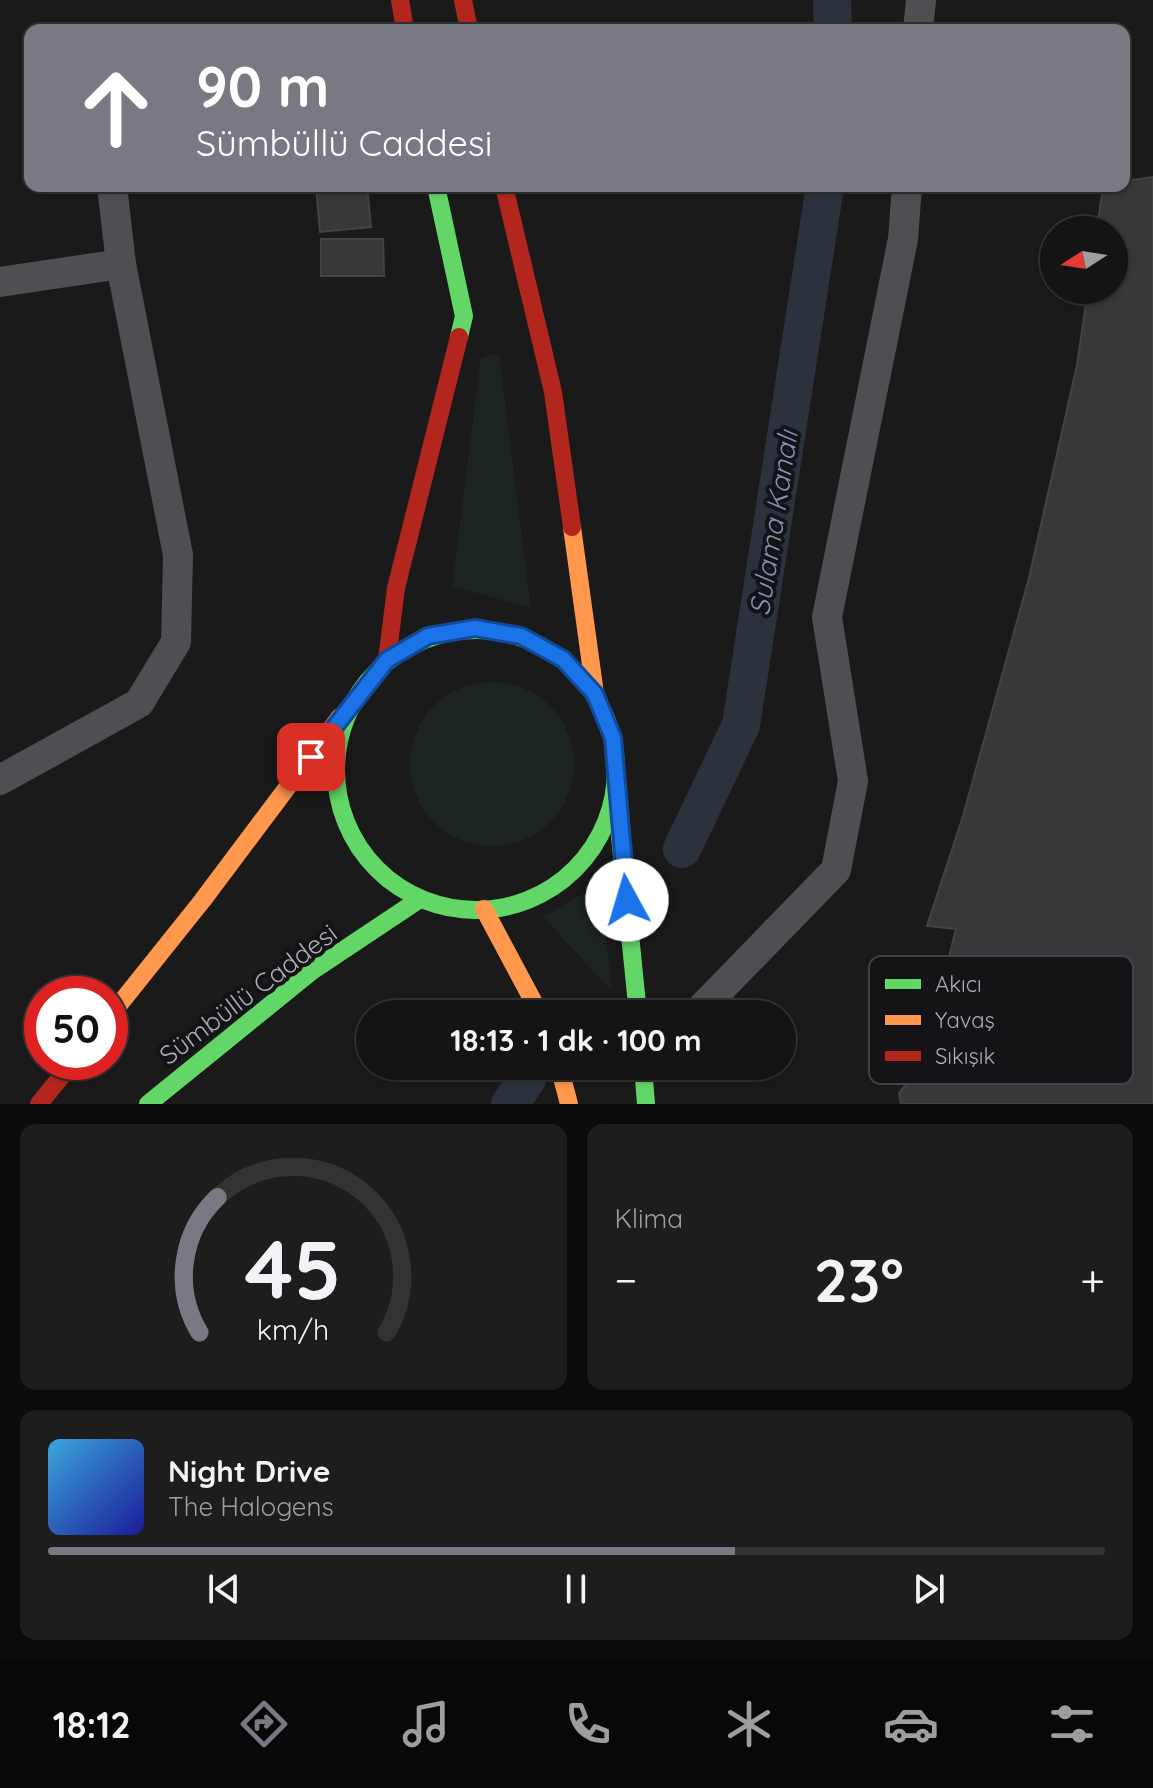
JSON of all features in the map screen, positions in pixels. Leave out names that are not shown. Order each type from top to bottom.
[{"type":"main road","points":[[400,0],[404,24]]},
{"type":"main road","points":[[463,0],[468,24]]},
{"type":"main road","points":[[387,660],[396,588],[464,316],[437,192]]},
{"type":"main road","points":[[505,192],[553,392],[595,694],[613,738],[637,1000]]},
{"type":"main road","points":[[128,994],[202,901],[355,697],[387,660],[428,636],[475,628],[521,636],[563,659],[595,694]]},
{"type":"main road","points":[[355,697],[337,741],[336,789],[347,824],[351,835],[380,873],[420,899],[466,911],[509,907],[548,891],[581,863],[605,827],[615,786]]},
{"type":"main road","name":"Sümbüllü Caddesi","points":[[148,1104],[312,971],[420,899]]},
{"type":"main road","points":[[484,909],[533,1000]]},
{"type":"main road","points":[[39,1104],[58,1080]]},
{"type":"main road","points":[[563,1080],[569,1104]]},
{"type":"main road","points":[[645,1080],[646,1104]]},
{"type":"street","points":[[919,24],[921,0]]},
{"type":"street","points":[[0,780],[139,703],[176,642],[178,555],[121,264],[113,192]]},
{"type":"street","points":[[710,1000],[836,870],[853,781],[827,617],[903,239],[907,192]]},
{"type":"street","points":[[0,282],[121,264]]},
{"type":"shaded area","points":[[499,353],[531,608],[452,586],[481,358]]},
{"type":"shaded area","points":[[492,682],[523,688],[550,706],[568,733],[574,764],[568,795],[550,822],[523,840],[492,846],[461,840],[434,822],[416,795],[410,764],[416,733],[434,706],[461,688]]},
{"type":"shaded area","points":[[600,884],[612,991],[543,917]]},
{"type":"building","points":[[1153,177],[1153,1104],[901,1104],[899,1093],[906,1084],[1133,1084],[1133,956],[949,956],[956,929],[927,926],[963,816],[1029,578],[1077,365],[1086,304],[1128,304],[1128,216],[1099,216],[1102,192],[1130,192],[1130,180]]},
{"type":"building","points":[[317,192],[368,192],[371,227],[320,232]]},
{"type":"building","points":[[321,239],[383,239],[384,276],[321,276]]},
{"type":"waterway","name":"Sulama Kanalı","points":[[832,0],[833,24]]},
{"type":"waterway","name":"Sulama Kanalı","points":[[682,849],[741,725],[824,192]]},
{"type":"waterway","name":"Sulama Kanalı","points":[[510,1104],[526,1080]]},
{"type":"traffic: fast","points":[[437,192],[464,316],[459,337]]},
{"type":"traffic: fast","points":[[476,630],[503,633],[530,641],[554,654],[575,671],[592,692],[605,716],[613,743],[616,770],[613,797],[605,824],[592,848],[575,869],[554,886],[530,899],[503,907],[476,910],[449,907],[422,899],[398,886],[377,869],[360,848],[347,824],[339,797],[336,770],[339,743],[347,716],[360,692],[377,671],[398,654],[422,641],[449,633],[476,630]]},
{"type":"traffic: fast","points":[[616,796],[637,1000]]},
{"type":"traffic: fast","points":[[148,1104],[312,971],[420,899]]},
{"type":"traffic: fast","points":[[644,1080],[646,1104]]},
{"type":"traffic: slow","points":[[572,527],[595,694]]},
{"type":"traffic: slow","points":[[128,994],[202,901],[340,717]]},
{"type":"traffic: slow","points":[[484,909],[533,1000]]},
{"type":"traffic: slow","points":[[563,1080],[569,1104]]},
{"type":"traffic: jam","points":[[400,0],[404,24]]},
{"type":"traffic: jam","points":[[463,0],[468,24]]},
{"type":"traffic: jam","points":[[505,192],[553,392],[572,527]]},
{"type":"traffic: jam","points":[[387,660],[396,588],[459,337]]},
{"type":"traffic: jam","points":[[39,1104],[58,1080]]},
{"type":"route","points":[[311,757],[387,660],[428,636],[475,628],[521,636],[563,659],[595,694],[613,738],[627,900]]}]
